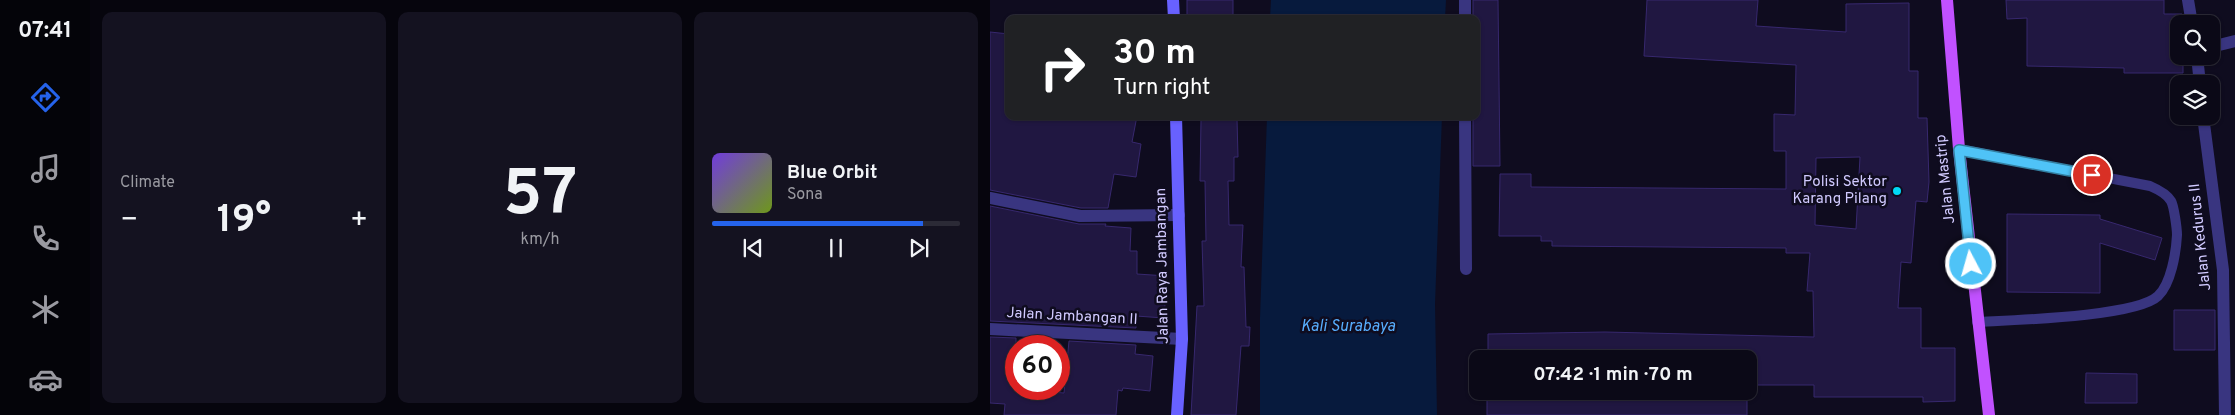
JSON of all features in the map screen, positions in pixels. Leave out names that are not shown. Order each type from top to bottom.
[{"type":"main road","points":[[1173,0],[1174,15]]},
{"type":"main road","name":"Jalan Mastrip","points":[[1947,0],[1959,150],[1977,322],[1989,414]]},
{"type":"main road","name":"Jalan Raya Jambangan","points":[[1176,120],[1182,339],[1177,415]]},
{"type":"street","points":[[1465,0],[1465,15]]},
{"type":"street","points":[[2188,0],[2190,15]]},
{"type":"street","points":[[2220,45],[2235,41]]},
{"type":"street","points":[[1465,120],[1466,269]]},
{"type":"street","name":"Jalan Kedurus II","points":[[2205,125],[2229,270],[2225,415]]},
{"type":"street","points":[[990,198],[1080,216],[1179,215]]},
{"type":"street","name":"Jalan Jambangan II","points":[[990,329],[1182,339]]},
{"type":"lane","points":[[1959,150],[2150,186],[2159,190],[2172,202],[2177,235],[2169,282],[2158,297],[2143,304],[2073,316],[1977,322]]},
{"type":"water","points":[[1271,0],[1446,0],[1445,15],[1270,15]]},
{"type":"water","name":"Kali Surabaya","points":[[1267,120],[1442,120],[1435,304],[1437,415],[1260,415],[1260,318]]},
{"type":"building","points":[[1187,0],[1233,0],[1233,15],[1187,15]]},
{"type":"building","points":[[1473,0],[1498,0],[1500,166],[1473,166],[1473,120],[1480,120],[1480,15],[1473,15]]},
{"type":"building","points":[[1647,0],[1758,0],[1756,26],[1846,32],[1846,4],[1909,3],[1909,71],[1918,71],[1918,118],[1927,118],[1929,182],[1927,202],[1916,201],[1911,263],[1901,262],[1898,308],[1921,308],[1921,348],[1955,348],[1955,401],[1923,402],[1923,397],[1814,397],[1814,385],[1757,385],[1757,350],[1488,350],[1488,334],[1605,332],[1814,337],[1813,291],[1807,291],[1810,253],[1786,253],[1786,248],[1552,246],[1552,241],[1541,241],[1541,236],[1499,236],[1500,174],[1531,174],[1531,187],[1786,189],[1786,151],[1774,151],[1774,114],[1795,115],[1796,65],[1644,56]],"holes":[[[1860,157],[1856,229],[1815,225],[1816,158]]]},
{"type":"building","points":[[2006,0],[2164,0],[2164,14],[2182,14],[2170,15],[2170,65],[2183,65],[2183,73],[2124,73],[2124,68],[2027,66],[2027,18],[2007,19]]},
{"type":"building","points":[[990,32],[1005,34],[1005,120],[1136,120],[1132,142],[1141,144],[1136,177],[1114,174],[1108,208],[1081,208],[990,190]]},
{"type":"building","points":[[1201,120],[1237,120],[1238,157],[1234,157],[1234,181],[1228,181],[1229,225],[1243,225],[1241,267],[1244,267],[1246,327],[1250,327],[1249,346],[1241,346],[1236,415],[1191,415],[1197,306],[1204,306],[1202,241],[1206,241],[1205,181],[1200,181]]},
{"type":"building","points":[[990,206],[1079,224],[1106,224],[1105,226],[1131,228],[1130,251],[1137,251],[1137,274],[1167,276],[1164,318],[1136,316],[1136,328],[990,321]]},
{"type":"building","points":[[2007,214],[2100,215],[2100,219],[2162,238],[2155,260],[2100,243],[2100,293],[2007,292]]},
{"type":"building","points":[[2174,310],[2215,310],[2215,350],[2174,350]]},
{"type":"building","points":[[990,337],[1005,338],[1005,400],[1070,400],[1070,341],[1136,345],[1135,354],[1153,356],[1150,391],[1123,388],[1122,391],[1118,390],[1116,415],[1004,415],[1005,404],[990,403]]},
{"type":"building","points":[[2086,373],[2137,374],[2137,403],[2085,403]]},
{"type":"building","points":[[1487,400],[1747,400],[1747,415],[1487,415]]},
{"type":"place","name":"Polisi Sektor Karang Pilang","points":[[1897,191]]},
{"type":"route","points":[[1971,264],[1959,150],[2092,175]]}]
